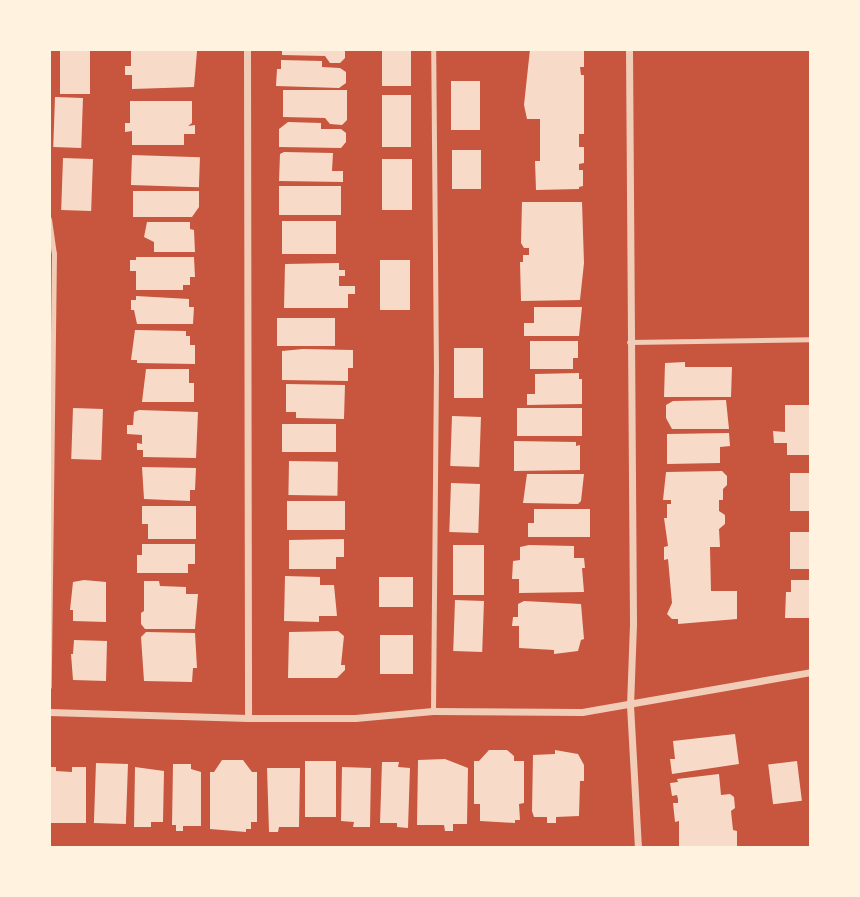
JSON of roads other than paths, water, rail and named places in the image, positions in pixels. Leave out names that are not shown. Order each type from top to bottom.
[{"type":"street","points":[[247,49],[248,718]]},
{"type":"street","points":[[629,49],[633,624],[630,705],[638,848]]},
{"type":"street","points":[[49,712],[248,718],[355,718],[433,711],[582,712],[811,673]]},
{"type":"lane","points":[[433,49],[436,371],[433,711]]},
{"type":"lane","points":[[49,219],[54,253],[49,687]]},
{"type":"lane","points":[[629,342],[811,339]]}]
